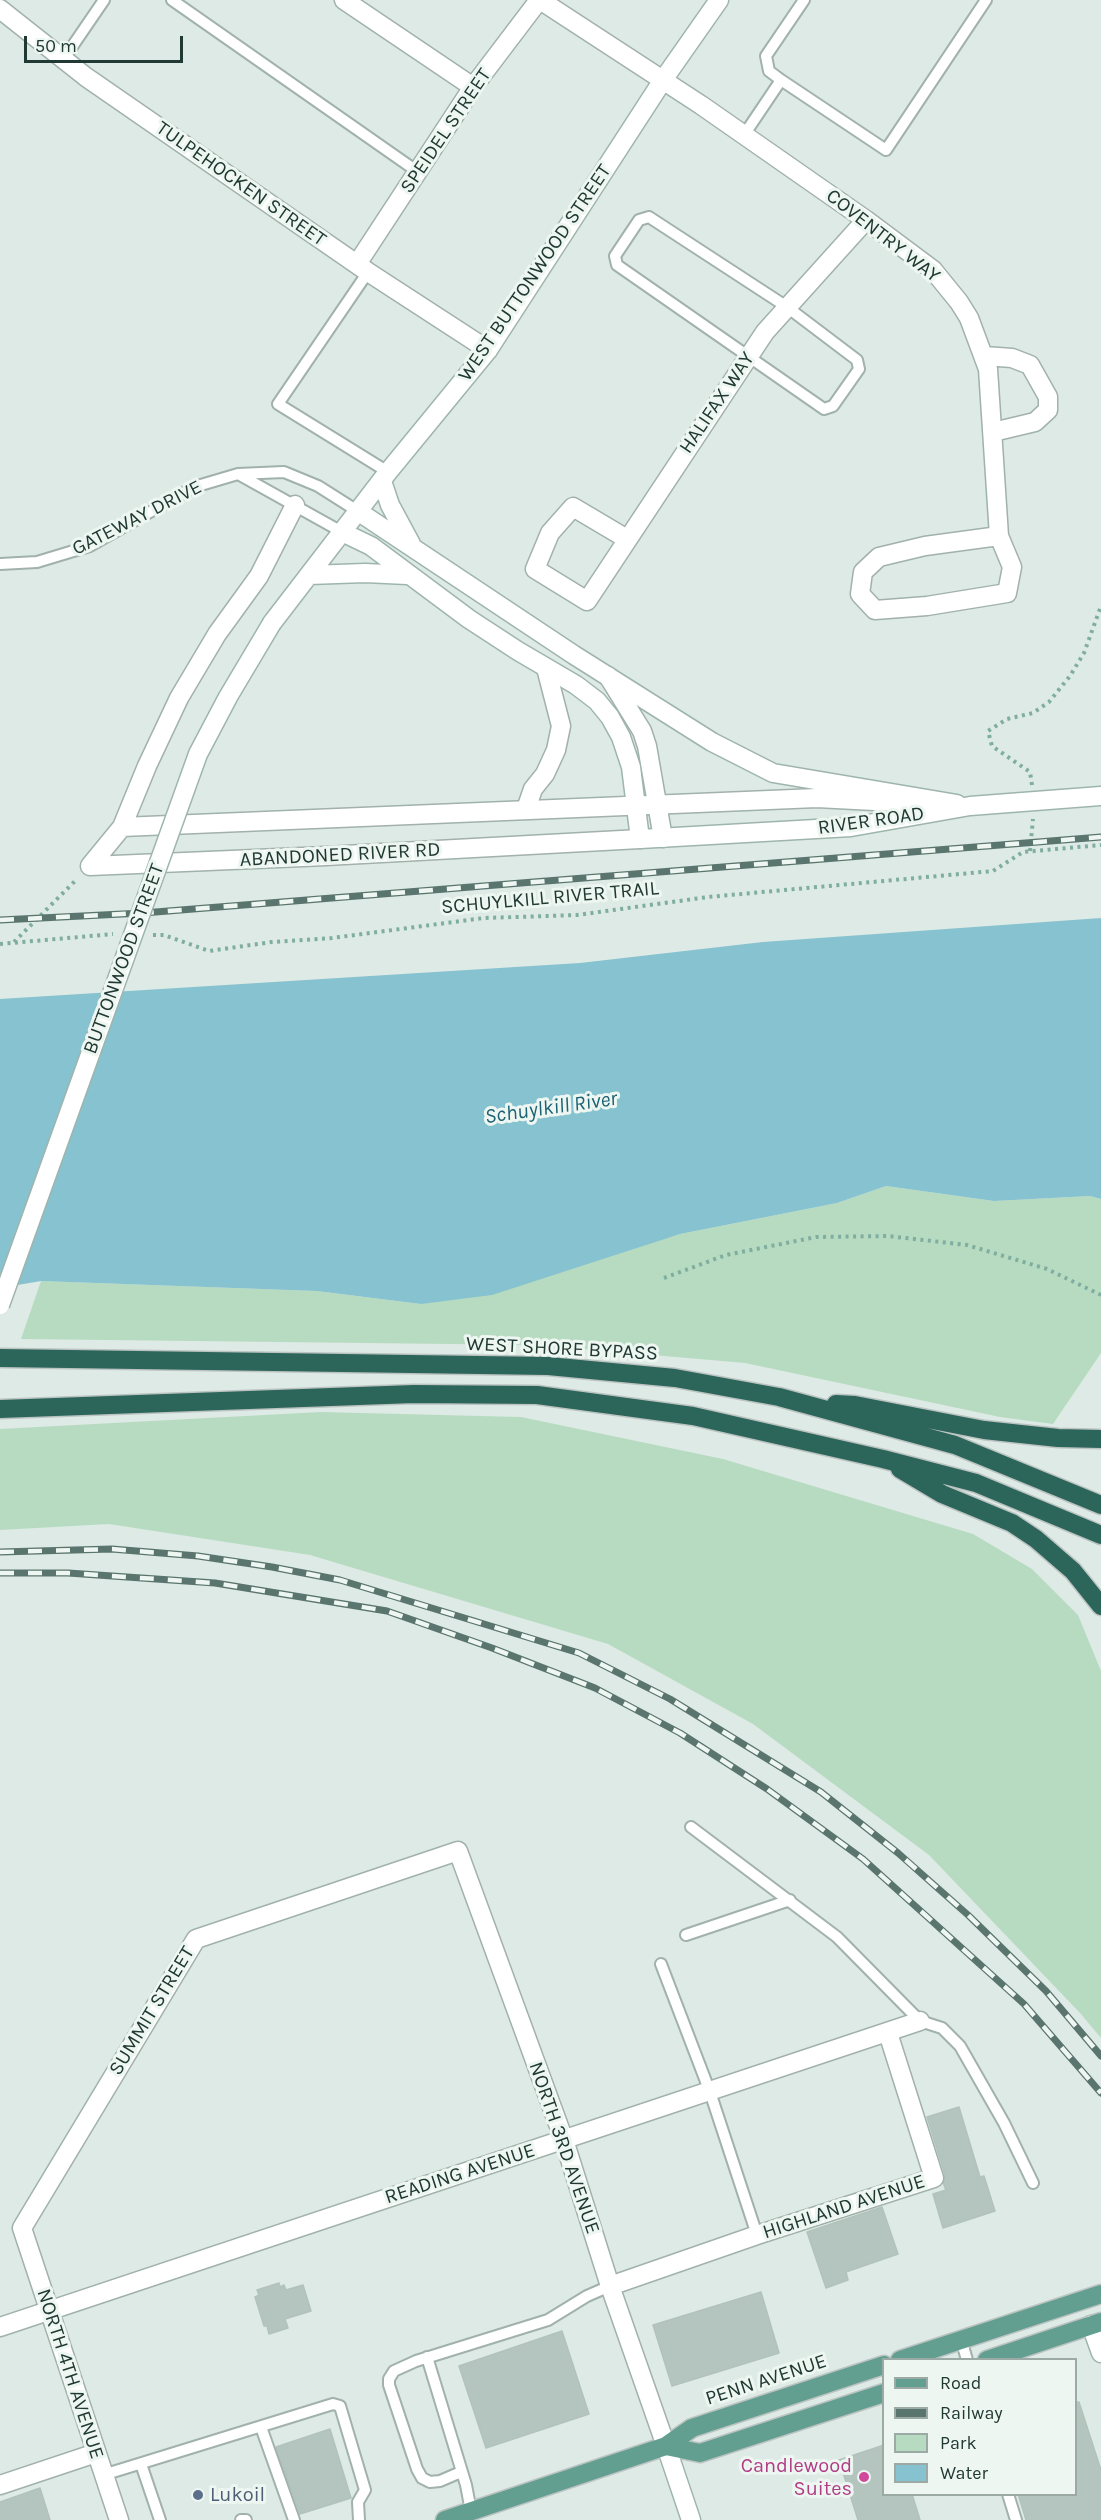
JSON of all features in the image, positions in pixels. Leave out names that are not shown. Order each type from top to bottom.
[{"type":"highway","name":"WEST SHORE BYPASS","points":[[0,1359],[548,1366],[675,1378],[797,1402],[956,1445],[1101,1505]]},
{"type":"highway","points":[[0,1409],[414,1394],[537,1395],[693,1416],[883,1459],[976,1483],[1101,1534]]},
{"type":"highway","points":[[797,1402],[855,1405],[994,1432],[1058,1438],[1101,1439]]},
{"type":"highway","points":[[883,1459],[942,1494],[1012,1523],[1073,1570],[1101,1606]]},
{"type":"main road","points":[[906,2358],[1101,2294]]},
{"type":"main road","points":[[993,2358],[1096,2324]]},
{"type":"main road","name":"PENN AVENUE","points":[[445,2520],[666,2446],[692,2428],[882,2366]]},
{"type":"main road","points":[[666,2446],[700,2453],[882,2394]]},
{"type":"street","points":[[344,0],[473,87]]},
{"type":"street","name":"SPEIDEL STREET","points":[[363,268],[418,172],[473,87],[540,0]]},
{"type":"street","name":"COVENTRY WAY","points":[[540,0],[663,80],[866,219],[933,270],[969,318],[988,369],[999,536],[1012,567],[1007,593],[927,606],[875,610],[860,594],[863,572],[879,557],[925,546],[999,536]]},
{"type":"street","name":"WEST BUTTONWOOD STREET","points":[[272,623],[385,477],[488,350],[663,80],[719,0]]},
{"type":"street","name":"TULPEHOCKEN STREET","points":[[0,9],[63,60],[363,268],[488,350]]},
{"type":"street","name":"HALIFAX WAY","points":[[627,539],[573,507],[550,533],[535,569],[588,601],[765,332],[866,219]]},
{"type":"street","points":[[984,356],[1012,358],[1030,365],[1048,397],[1048,410],[1035,422],[993,432]]},
{"type":"street","points":[[385,477],[390,505],[414,548]]},
{"type":"street","points":[[90,866],[122,827],[178,698],[217,634],[259,576],[295,505]]},
{"type":"street","points":[[359,512],[712,742],[774,773],[970,806]]},
{"type":"street","points":[[342,532],[371,546],[469,619],[576,685],[597,701],[610,717],[621,737],[631,767],[640,839]]},
{"type":"street","points":[[309,575],[365,573],[407,575]]},
{"type":"street","name":"BUTTONWOOD STREET","points":[[0,1305],[198,754],[228,697],[272,623]]},
{"type":"street","points":[[526,809],[533,789],[545,774],[556,750],[561,726],[546,668]]},
{"type":"street","points":[[608,676],[642,731],[659,804],[663,838]]},
{"type":"street","name":"RIVER ROAD","points":[[640,839],[850,827],[970,806],[1101,796]]},
{"type":"street","name":"ABANDONED RIVER RD","points":[[122,827],[817,798],[970,806]]},
{"type":"street","name":"ABANDONED RIVER RD","points":[[90,866],[640,839]]},
{"type":"street","name":"NORTH 3RD AVENUE","points":[[458,1851],[564,2140],[610,2286],[691,2520]]},
{"type":"street","name":"SUMMIT STREET","points":[[21,2228],[196,1939],[458,1851]]},
{"type":"street","name":"READING AVENUE","points":[[0,2327],[920,2021]]},
{"type":"street","name":"HIGHLAND AVENUE","points":[[610,2286],[934,2178],[888,2033]]},
{"type":"street","name":"NORTH 4TH AVENUE","points":[[21,2228],[119,2520]]},
{"type":"street","points":[[1096,2324],[1101,2353]]},
{"type":"street","points":[[0,2485],[96,2453]]},
{"type":"lane","points":[[63,60],[104,0]]},
{"type":"lane","points":[[172,0],[418,172]]},
{"type":"lane","points":[[804,0],[766,56],[769,71],[886,150],[986,0]]},
{"type":"lane","points":[[744,135],[781,80]]},
{"type":"lane","points":[[649,217],[787,307],[857,360],[859,369],[833,406],[824,409],[748,357],[617,265],[615,256],[639,220],[649,217]]},
{"type":"lane","points":[[363,268],[278,404],[385,477]]},
{"type":"lane","name":"GATEWAY DRIVE","points":[[0,564],[37,562],[90,546],[194,487],[218,478],[238,474],[284,472],[318,486],[359,512]]},
{"type":"lane","points":[[238,474],[342,532]]},
{"type":"lane","points":[[691,1827],[837,1937],[920,2021],[942,2028],[960,2046],[1004,2123],[1033,2183]]},
{"type":"lane","points":[[686,1935],[790,1900]]},
{"type":"lane","points":[[661,1964],[710,2092],[758,2235]]},
{"type":"lane","points":[[461,2472],[440,2481],[430,2482],[422,2478],[389,2385],[389,2379],[394,2372],[427,2357],[548,2320],[587,2296],[610,2286]]},
{"type":"lane","points":[[961,2339],[966,2358]]},
{"type":"lane","points":[[427,2357],[466,2485],[471,2511]]},
{"type":"lane","points":[[103,2475],[333,2404],[340,2406],[364,2490],[358,2502],[358,2520]]},
{"type":"lane","points":[[261,2427],[294,2520]]},
{"type":"lane","points":[[141,2464],[160,2520]]},
{"type":"lane","points":[[1009,2496],[1016,2520]]},
{"type":"path","points":[[1030,851],[1034,801],[1030,772],[992,746],[988,731],[1007,719],[1033,712],[1049,702],[1070,676],[1084,653],[1101,606]]},
{"type":"path","name":"SCHUYLKILL RIVER TRAIL","points":[[143,935],[164,935],[209,951],[484,918],[577,915],[708,897],[993,872],[1023,852],[1101,845]]},
{"type":"path","points":[[13,943],[90,866]]},
{"type":"path","points":[[0,944],[99,934],[121,934]]},
{"type":"path","points":[[664,1278],[726,1255],[816,1237],[888,1236],[967,1245],[1047,1269],[1101,1295]]},
{"type":"green space","points":[[886,1186],[994,1201],[1090,1196],[1101,1199],[1101,1353],[1053,1424],[1000,1417],[745,1363],[537,1345],[21,1339],[41,1281],[317,1291],[421,1304],[680,1234],[837,1203]]},
{"type":"green space","points":[[321,1412],[521,1417],[723,1459],[973,1534],[1032,1569],[1078,1615],[1101,1671],[1101,2038],[1080,2013],[929,1855],[753,1724],[608,1644],[310,1555],[109,1524],[0,1530],[0,1429]]},
{"type":"water","name":"Schuylkill River","points":[[1101,918],[1101,1199],[1090,1196],[994,1201],[886,1186],[837,1203],[680,1234],[492,1295],[421,1304],[317,1291],[41,1281],[0,1288],[0,999],[580,963],[763,942]]},
{"type":"building","points":[[959,2107],[980,2177],[984,2176],[995,2211],[943,2228],[933,2194],[946,2190],[943,2183],[945,2175],[927,2117]]},
{"type":"building","points":[[882,2207],[898,2254],[846,2272],[848,2280],[826,2288],[807,2232]]},
{"type":"building","points":[[279,2283],[280,2287],[284,2285],[286,2290],[303,2285],[311,2311],[285,2319],[288,2328],[269,2334],[267,2326],[264,2326],[255,2297],[259,2295],[257,2290]]},
{"type":"building","points":[[761,2292],[779,2353],[672,2386],[653,2325]]},
{"type":"building","points":[[562,2331],[589,2414],[486,2448],[459,2366]]},
{"type":"building","points":[[1077,2402],[1079,2402],[1101,2470],[1101,2520],[1026,2520],[1019,2496],[1077,2496]]},
{"type":"building","points":[[330,2429],[351,2498],[300,2514],[276,2447]]},
{"type":"building","name":"Candlewood Suites","points":[[882,2446],[882,2496],[913,2496],[920,2520],[858,2520],[839,2460]]},
{"type":"building","points":[[40,2488],[50,2520],[0,2520],[0,2502]]},
{"type":"railway","points":[[0,920],[143,913],[1101,837]]},
{"type":"railway","points":[[0,1552],[112,1549],[198,1556],[272,1567],[340,1580],[579,1653],[670,1699],[821,1792],[898,1853],[968,1915],[1046,1991],[1101,2056]]},
{"type":"railway","points":[[0,1573],[68,1573],[215,1583],[387,1611],[595,1688],[680,1733],[767,1789],[863,1859],[1024,2004],[1101,2093]]},
{"type":"place","name":"Candlewood Suites","points":[[864,2477]]},
{"type":"place","name":"Lukoil","points":[[198,2495]]}]
